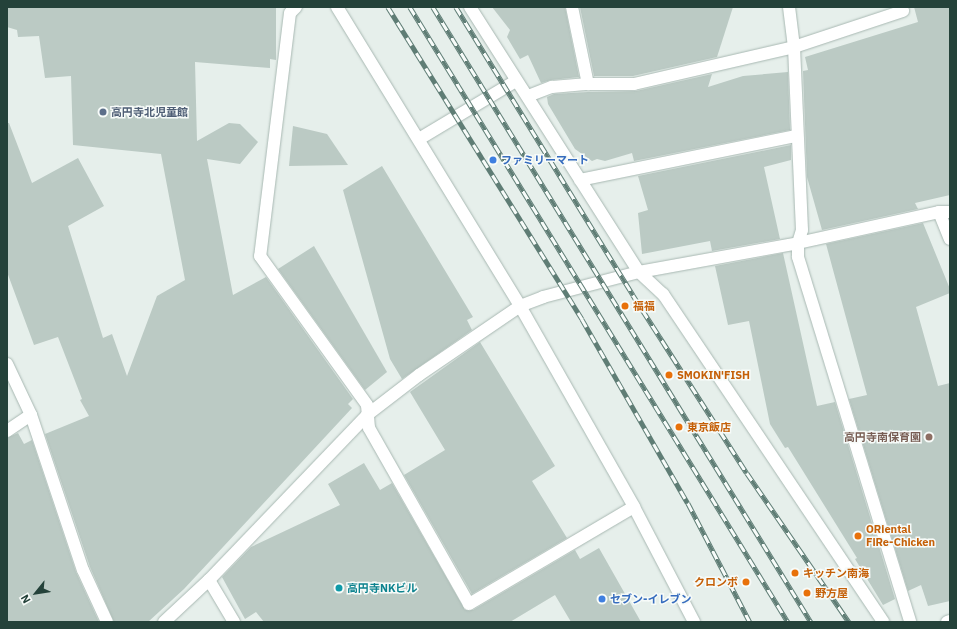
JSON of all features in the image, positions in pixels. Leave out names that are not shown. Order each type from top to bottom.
[{"type":"street","points":[[296,7],[290,13],[260,256],[367,405],[369,428],[469,604],[634,507]]},
{"type":"street","points":[[338,7],[520,306],[634,507],[694,622]]},
{"type":"street","points":[[470,7],[639,272],[663,294],[882,622]]},
{"type":"street","points":[[572,7],[588,84]]},
{"type":"street","points":[[789,7],[794,47],[802,230],[798,243],[798,257],[822,341],[910,622]]},
{"type":"street","points":[[528,96],[552,87],[588,84],[634,84],[794,47],[906,8]]},
{"type":"street","points":[[419,139],[516,80]]},
{"type":"street","points":[[580,180],[797,136]]},
{"type":"street","points":[[164,622],[209,580],[368,414],[418,375],[520,306],[543,297],[639,272],[798,243],[944,212],[950,239]]},
{"type":"street","points":[[7,364],[31,415],[83,570],[107,622]]},
{"type":"street","points":[[7,431],[31,415]]},
{"type":"street","points":[[209,580],[234,622]]},
{"type":"building","points":[[7,7],[276,7],[276,60],[270,59],[270,68],[195,62],[197,141],[229,123],[240,124],[258,142],[240,164],[207,159],[233,295],[266,277],[353,399],[348,404],[352,408],[184,589],[148,622],[114,622],[90,567],[45,434],[89,416],[80,400],[82,399],[58,337],[34,345],[7,272],[7,123],[9,123],[32,183],[78,158],[104,206],[68,226],[103,338],[112,334],[127,376],[157,296],[185,280],[161,154],[73,145],[71,76],[45,78],[39,36],[18,37],[17,30],[7,27]]},
{"type":"building","points":[[492,7],[565,7],[579,77],[551,80],[541,83],[528,55],[520,59],[507,37],[510,30]]},
{"type":"building","points":[[580,7],[733,7],[717,57],[633,76],[594,76]]},
{"type":"building","points":[[914,7],[950,7],[950,195],[915,203],[918,209],[822,230],[807,177],[803,71],[808,70],[805,57],[918,22]]},
{"type":"building","points":[[788,72],[790,130],[634,161],[632,153],[605,161],[597,159],[592,161],[575,149],[548,104],[547,97],[554,94],[636,91],[712,74],[708,87],[743,76]]},
{"type":"building","points":[[293,126],[327,134],[348,165],[289,166]]},
{"type":"building","points":[[791,145],[791,160],[764,167],[780,239],[712,251],[710,241],[642,254],[638,213],[648,210],[638,176]]},
{"type":"building","points":[[382,166],[473,317],[467,320],[472,330],[402,379],[390,359],[343,190]]},
{"type":"building","points":[[923,223],[950,289],[950,293],[916,307],[938,386],[950,383],[950,601],[928,606],[921,585],[908,591],[849,399],[867,395],[826,244]]},
{"type":"building","points":[[314,246],[387,372],[365,390],[278,269]]},
{"type":"building","points":[[783,253],[817,406],[835,402],[895,599],[883,605],[855,559],[857,558],[788,447],[785,448],[770,424],[749,321],[728,325],[715,266]]},
{"type":"building","points":[[480,342],[555,466],[532,481],[567,538],[472,594],[404,475],[445,450],[410,392]]},
{"type":"building","points":[[18,433],[24,444],[32,440],[76,572],[99,622],[7,622],[7,438]]},
{"type":"building","points":[[364,463],[380,490],[392,483],[465,610],[473,610],[575,550],[580,559],[599,548],[641,622],[571,622],[555,595],[510,622],[264,622],[256,612],[245,619],[222,577],[251,547],[340,505],[328,484]]},
{"type":"railway","points":[[388,7],[582,319],[688,503],[750,622]]},
{"type":"railway","points":[[410,7],[788,622]]},
{"type":"railway","points":[[433,7],[811,622]]},
{"type":"railway","points":[[456,7],[633,295],[747,473],[849,622]]},
{"type":"place","name":"高円寺北児童館","points":[[103,112]]},
{"type":"place","name":"ファミリーマート","points":[[493,160]]},
{"type":"place","name":"福福","points":[[625,306]]},
{"type":"place","name":"SMOKIN'FISH","points":[[669,375]]},
{"type":"place","name":"東京飯店","points":[[679,427]]},
{"type":"place","name":"高円寺南保育園","points":[[929,437]]},
{"type":"place","name":"ORiental FiRe-Chicken","points":[[858,536]]},
{"type":"place","name":"キッチン南海","points":[[795,573]]},
{"type":"place","name":"クロンボ","points":[[746,582]]},
{"type":"place","name":"高円寺NKビル","points":[[339,588]]},
{"type":"place","name":"野方屋","points":[[807,593]]},
{"type":"place","name":"セブン-イレブン","points":[[602,599]]}]
